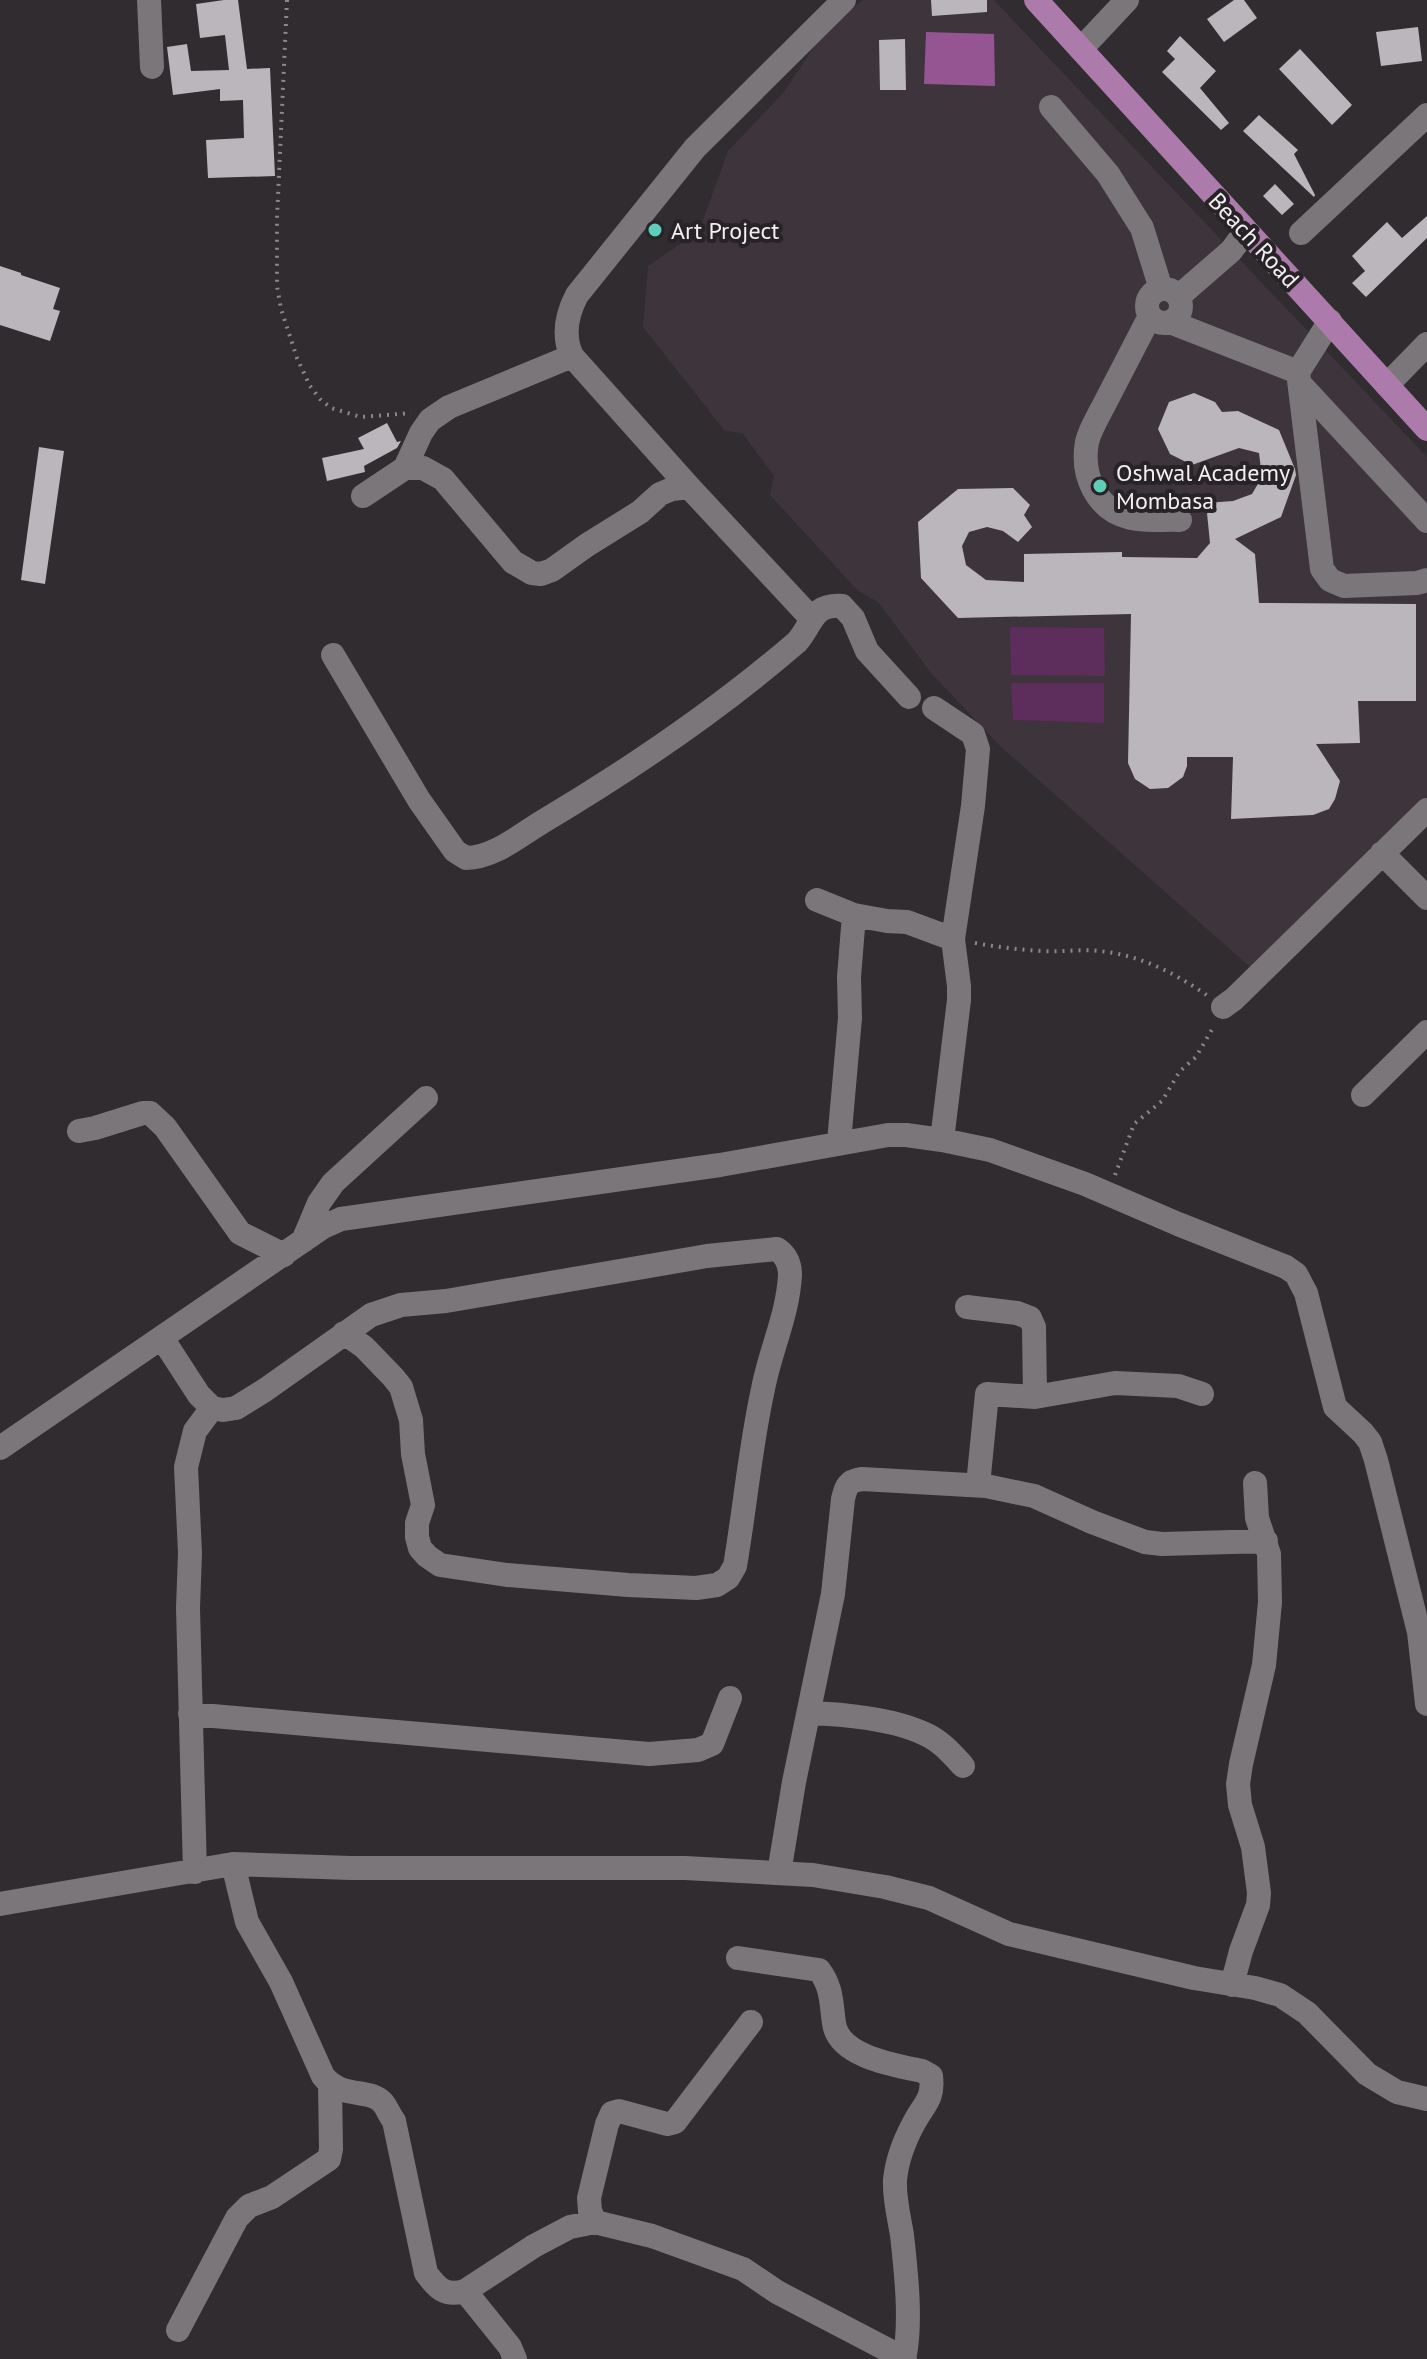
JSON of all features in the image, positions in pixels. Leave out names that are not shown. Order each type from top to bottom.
[{"type":"main road","name":"Beach Road","points":[[1036,0],[1427,429]]},
{"type":"street","points":[[149,0],[152,67]]},
{"type":"street","points":[[811,618],[572,356],[567,340],[567,318],[577,295],[695,148],[844,0]]},
{"type":"street","points":[[1081,49],[1127,0]]},
{"type":"street","points":[[1051,107],[1108,174],[1142,228],[1170,293],[1180,308],[1179,314],[1160,319],[1088,438],[1087,476],[1093,491],[1104,503],[1123,515],[1180,520]]},
{"type":"street","points":[[1301,233],[1427,115]]},
{"type":"street","points":[[1170,293],[1231,251],[1245,232]]},
{"type":"street","points":[[1160,319],[1299,378],[1427,521]]},
{"type":"street","points":[[1330,321],[1299,378],[1322,569],[1330,580],[1344,586],[1427,580]]},
{"type":"street","points":[[1387,385],[1427,344]]},
{"type":"street","points":[[363,496],[405,468],[430,420],[449,407],[572,356]]},
{"type":"street","points":[[405,468],[423,468],[443,479],[513,562],[532,573],[541,574],[552,570],[640,512],[660,494],[689,487]]},
{"type":"street","points":[[333,655],[419,800],[455,851],[471,858],[487,855],[524,833],[674,736],[797,642],[806,632],[811,618],[823,609],[842,606],[848,611],[867,651],[909,697]]},
{"type":"street","points":[[934,708],[973,734],[978,749],[973,806],[953,939],[959,1000],[942,1140]]},
{"type":"street","points":[[1223,1007],[1427,810]]},
{"type":"street","points":[[1382,853],[1427,898]]},
{"type":"street","points":[[817,900],[854,915],[907,922],[953,939]]},
{"type":"street","points":[[839,1142],[850,1018],[849,977],[854,915]]},
{"type":"street","points":[[1363,1095],[1427,1032]]},
{"type":"street","points":[[294,1248],[333,1183],[426,1098]]},
{"type":"street","points":[[79,1131],[150,1113],[165,1127],[240,1233],[294,1248]]},
{"type":"street","points":[[0,1448],[323,1227],[341,1219],[720,1165],[888,1135],[942,1140],[990,1150],[1085,1184],[1286,1267],[1296,1274],[1302,1281],[1335,1407],[1370,1442],[1376,1460],[1419,1632],[1427,1704]]},
{"type":"street","points":[[162,1338],[199,1395],[212,1408],[223,1410],[236,1408],[265,1390],[344,1333],[371,1315],[401,1305],[446,1301],[707,1256],[777,1249],[788,1261],[789,1284],[782,1323],[763,1389],[735,1566],[728,1578],[717,1585],[696,1588],[628,1585],[507,1575],[440,1565],[420,1548],[417,1537],[417,1523],[423,1505],[413,1454],[411,1420],[404,1395],[379,1361],[344,1333]]},
{"type":"street","points":[[967,1307],[1017,1313],[1030,1318],[1034,1327],[1035,1397]]},
{"type":"street","points":[[978,1485],[987,1394],[1035,1397],[1115,1383],[1178,1386],[1202,1394]]},
{"type":"street","points":[[195,1872],[186,1467],[195,1431],[212,1408]]},
{"type":"street","points":[[779,1873],[794,1782],[833,1594],[845,1488],[853,1480],[978,1485],[1034,1496],[1145,1542],[1266,1541]]},
{"type":"street","points":[[1232,1985],[1258,1905],[1259,1893],[1253,1847],[1240,1805],[1238,1784],[1264,1665],[1271,1577],[1266,1541],[1257,1518],[1255,1483]]},
{"type":"street","points":[[190,1714],[649,1754],[698,1750],[712,1744],[730,1698]]},
{"type":"street","points":[[809,1713],[847,1714],[924,1733],[943,1745],[963,1766]]},
{"type":"street","points":[[0,1904],[233,1864],[351,1868],[616,1867],[813,1875],[929,1898],[1009,1934],[1280,1995],[1307,2013],[1367,2074],[1397,2092],[1427,2099]]},
{"type":"street","points":[[233,1864],[247,1922],[281,1982],[323,2076],[343,2092],[382,2101],[394,2121],[426,2273],[436,2287],[447,2293],[465,2291],[534,2246],[570,2227],[595,2222],[652,2236],[743,2269],[777,2292],[904,2359],[907,2345],[904,2252],[895,2180],[898,2158],[916,2118],[927,2106],[931,2076],[851,2050],[838,2038],[831,1990],[819,1970],[738,1958]]},
{"type":"street","points":[[595,2222],[589,2198],[612,2113],[619,2111],[672,2123],[751,2022]]},
{"type":"street","points":[[178,2330],[237,2218],[249,2206],[272,2197],[329,2159],[330,2084]]},
{"type":"street","points":[[465,2291],[510,2347],[515,2359]]},
{"type":"path","points":[[287,0],[277,286],[297,358],[320,399],[331,408],[347,414],[361,417],[398,415],[449,407]]},
{"type":"path","points":[[953,939],[1012,949],[1098,951],[1123,955],[1163,968],[1223,1007],[1196,1057],[1180,1071],[1159,1103],[1134,1124],[1108,1194]]},
{"type":"shaded area","name":"Oshwal Academy Mombasa","points":[[863,0],[994,0],[1427,457],[1427,799],[1250,967],[1001,747],[931,673],[878,602],[858,591],[770,495],[774,476],[743,434],[724,430],[643,327],[648,266],[699,231],[728,151],[783,93],[824,32]]},
{"type":"shaded area","points":[[926,32],[994,34],[995,86],[924,84]]},
{"type":"shaded area","points":[[1010,627],[1104,628],[1105,676],[1011,675]]},
{"type":"shaded area","points":[[1011,683],[1104,683],[1104,723],[1013,720]]},
{"type":"building","points":[[238,0],[247,69],[270,68],[275,176],[208,178],[206,140],[244,138],[243,100],[220,101],[220,89],[173,95],[167,47],[187,44],[191,71],[229,70],[225,35],[200,38],[196,4]]},
{"type":"building","points":[[931,0],[987,0],[987,12],[932,16]]},
{"type":"building","points":[[1234,0],[1244,0],[1257,18],[1224,42],[1207,19]]},
{"type":"building","points":[[1418,27],[1422,61],[1381,66],[1376,32]]},
{"type":"building","points":[[1180,36],[1216,71],[1200,88],[1229,123],[1221,130],[1162,72],[1175,59],[1167,51]]},
{"type":"building","points":[[905,39],[906,90],[880,90],[879,40]]},
{"type":"building","points":[[1300,49],[1352,105],[1332,125],[1279,69]]},
{"type":"building","points":[[1259,115],[1298,150],[1294,154],[1314,197],[1243,131]]},
{"type":"building","points":[[1275,184],[1294,204],[1282,215],[1263,196]]},
{"type":"building","points":[[1427,216],[1427,238],[1366,297],[1352,283],[1365,271],[1352,256],[1387,222],[1402,238]]},
{"type":"building","points":[[0,266],[60,288],[53,309],[60,311],[50,341],[0,325]]},
{"type":"building","points":[[1194,393],[1215,402],[1222,412],[1238,411],[1279,430],[1295,469],[1296,475],[1281,517],[1235,539],[1255,554],[1259,603],[1416,604],[1416,701],[1358,701],[1360,743],[1316,744],[1340,781],[1329,809],[1313,815],[1231,819],[1233,757],[1187,757],[1183,777],[1168,788],[1150,789],[1135,779],[1128,763],[1131,614],[958,618],[921,578],[918,522],[958,489],[1013,488],[1030,505],[1024,515],[1032,527],[1018,542],[1003,531],[987,527],[969,532],[962,546],[966,565],[986,580],[1024,582],[1024,554],[1122,552],[1122,557],[1197,558],[1210,543],[1206,503],[1233,501],[1252,494],[1262,477],[1259,453],[1239,448],[1192,465],[1170,454],[1158,429],[1169,402]]},
{"type":"building","points":[[387,423],[397,442],[401,441],[397,448],[364,466],[365,472],[327,481],[322,458],[364,449],[358,438]]},
{"type":"building","points":[[39,447],[64,451],[45,584],[21,580]]},
{"type":"place","name":"Art Project","points":[[655,230]]},
{"type":"place","name":"Oshwal Academy Mombasa","points":[[1100,486]]}]
